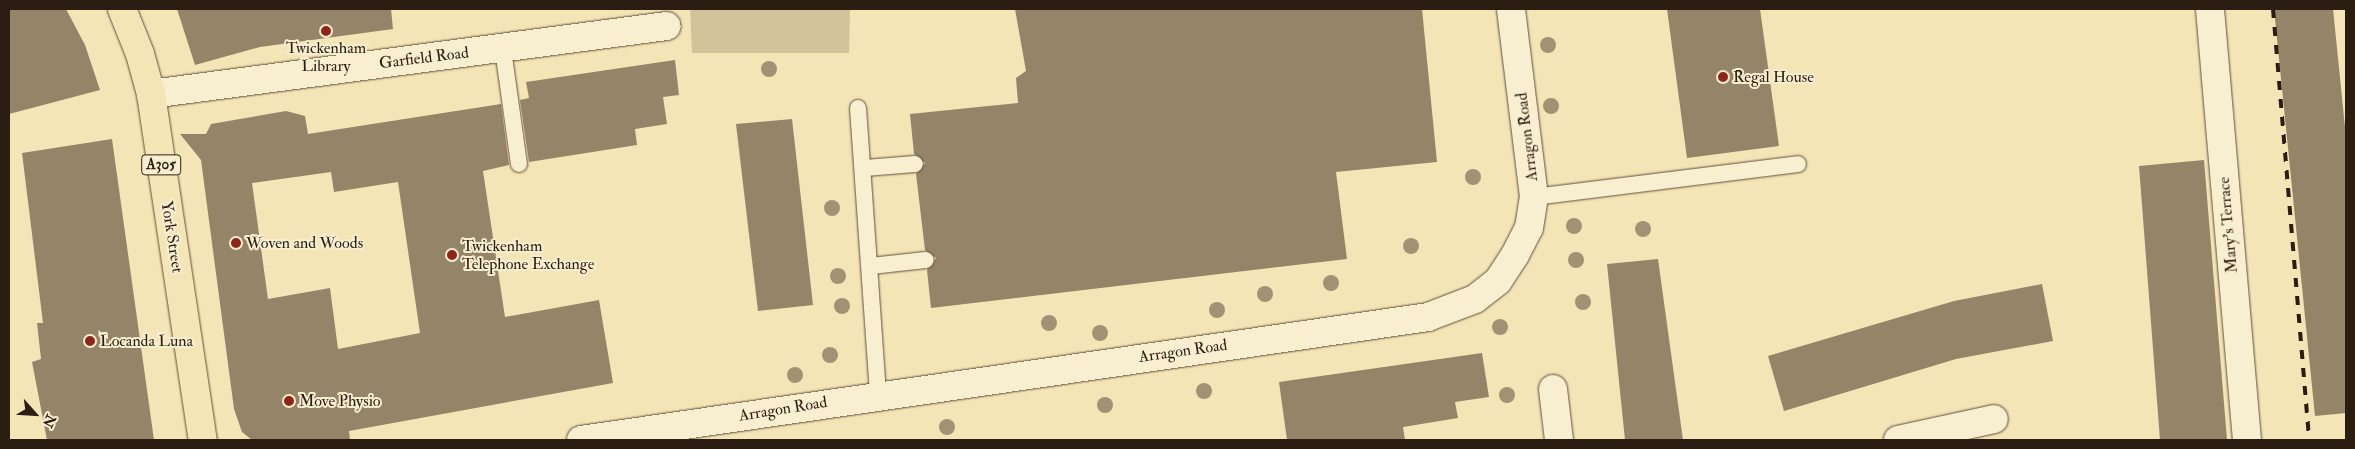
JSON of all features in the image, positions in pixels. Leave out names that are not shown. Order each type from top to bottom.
[{"type":"main road","name":"York Street","points":[[122,9],[140,54],[151,94],[203,440]]},
{"type":"street","name":"Arragon Road","points":[[581,440],[878,394],[1428,317],[1475,299],[1498,281],[1529,228],[1534,197],[1511,9]]},
{"type":"street","name":"Mary's Terrace","points":[[2210,9],[2247,440]]},
{"type":"street","name":"Garfield Road","points":[[151,94],[667,26]]},
{"type":"street","points":[[1553,390],[1559,440]]},
{"type":"street","points":[[1898,440],[1994,419]]},
{"type":"lane","points":[[503,49],[519,164]]},
{"type":"lane","points":[[858,108],[865,168],[878,394]]},
{"type":"lane","points":[[865,168],[915,164]]},
{"type":"lane","points":[[1534,197],[1798,164]]},
{"type":"lane","points":[[871,266],[926,260]]},
{"type":"shaded area","points":[[690,9],[850,9],[849,53],[692,53]]},
{"type":"building","points":[[9,9],[66,9],[85,45],[100,90],[9,114]]},
{"type":"building","points":[[177,9],[391,9],[393,29],[260,47],[195,65]]},
{"type":"building","points":[[1015,9],[1422,9],[1437,162],[1336,172],[1347,259],[931,308],[927,270],[936,258],[925,250],[916,174],[925,163],[914,154],[910,114],[1018,103],[1016,78],[1026,71]]},
{"type":"building","name":"Regal House","points":[[1667,9],[1760,9],[1779,146],[1687,158]]},
{"type":"building","points":[[2274,9],[2333,9],[2346,137],[2346,413],[2315,416]]},
{"type":"building","points":[[675,60],[679,95],[663,97],[667,124],[635,129],[637,145],[529,162],[520,100],[529,98],[526,82]]},
{"type":"building","points":[[501,104],[509,165],[483,171],[505,317],[599,300],[613,383],[349,431],[350,440],[252,440],[242,432],[234,409],[201,160],[180,134],[206,134],[211,124],[286,111],[305,116],[308,134]],"holes":[[[331,172],[334,192],[398,182],[420,333],[338,349],[330,288],[268,299],[252,183]]]},
{"type":"building","points":[[792,119],[813,305],[758,311],[736,124]]},
{"type":"building","points":[[112,139],[154,440],[47,440],[32,362],[41,359],[37,323],[43,323],[22,153]]},
{"type":"building","points":[[2204,160],[2227,440],[2160,440],[2139,166]]},
{"type":"building","points":[[1658,259],[1683,440],[1625,440],[1607,264]]},
{"type":"building","points":[[2042,284],[2053,341],[1956,359],[1784,411],[1768,356],[1954,301]]},
{"type":"building","points":[[1482,353],[1489,397],[1455,402],[1458,418],[1403,427],[1405,440],[1287,440],[1279,382]]},
{"type":"railway","points":[[2273,9],[2309,440]]},
{"type":"place","name":"Twickenham Library","points":[[326,31]]},
{"type":"place","name":"Regal House","points":[[1723,77]]},
{"type":"place","name":"Woven and Woods","points":[[236,243]]},
{"type":"place","name":"Twickenham Telephone Exchange","points":[[452,255]]},
{"type":"place","name":"Locanda Luna","points":[[90,341]]},
{"type":"place","name":"Move Physio","points":[[289,401]]}]
